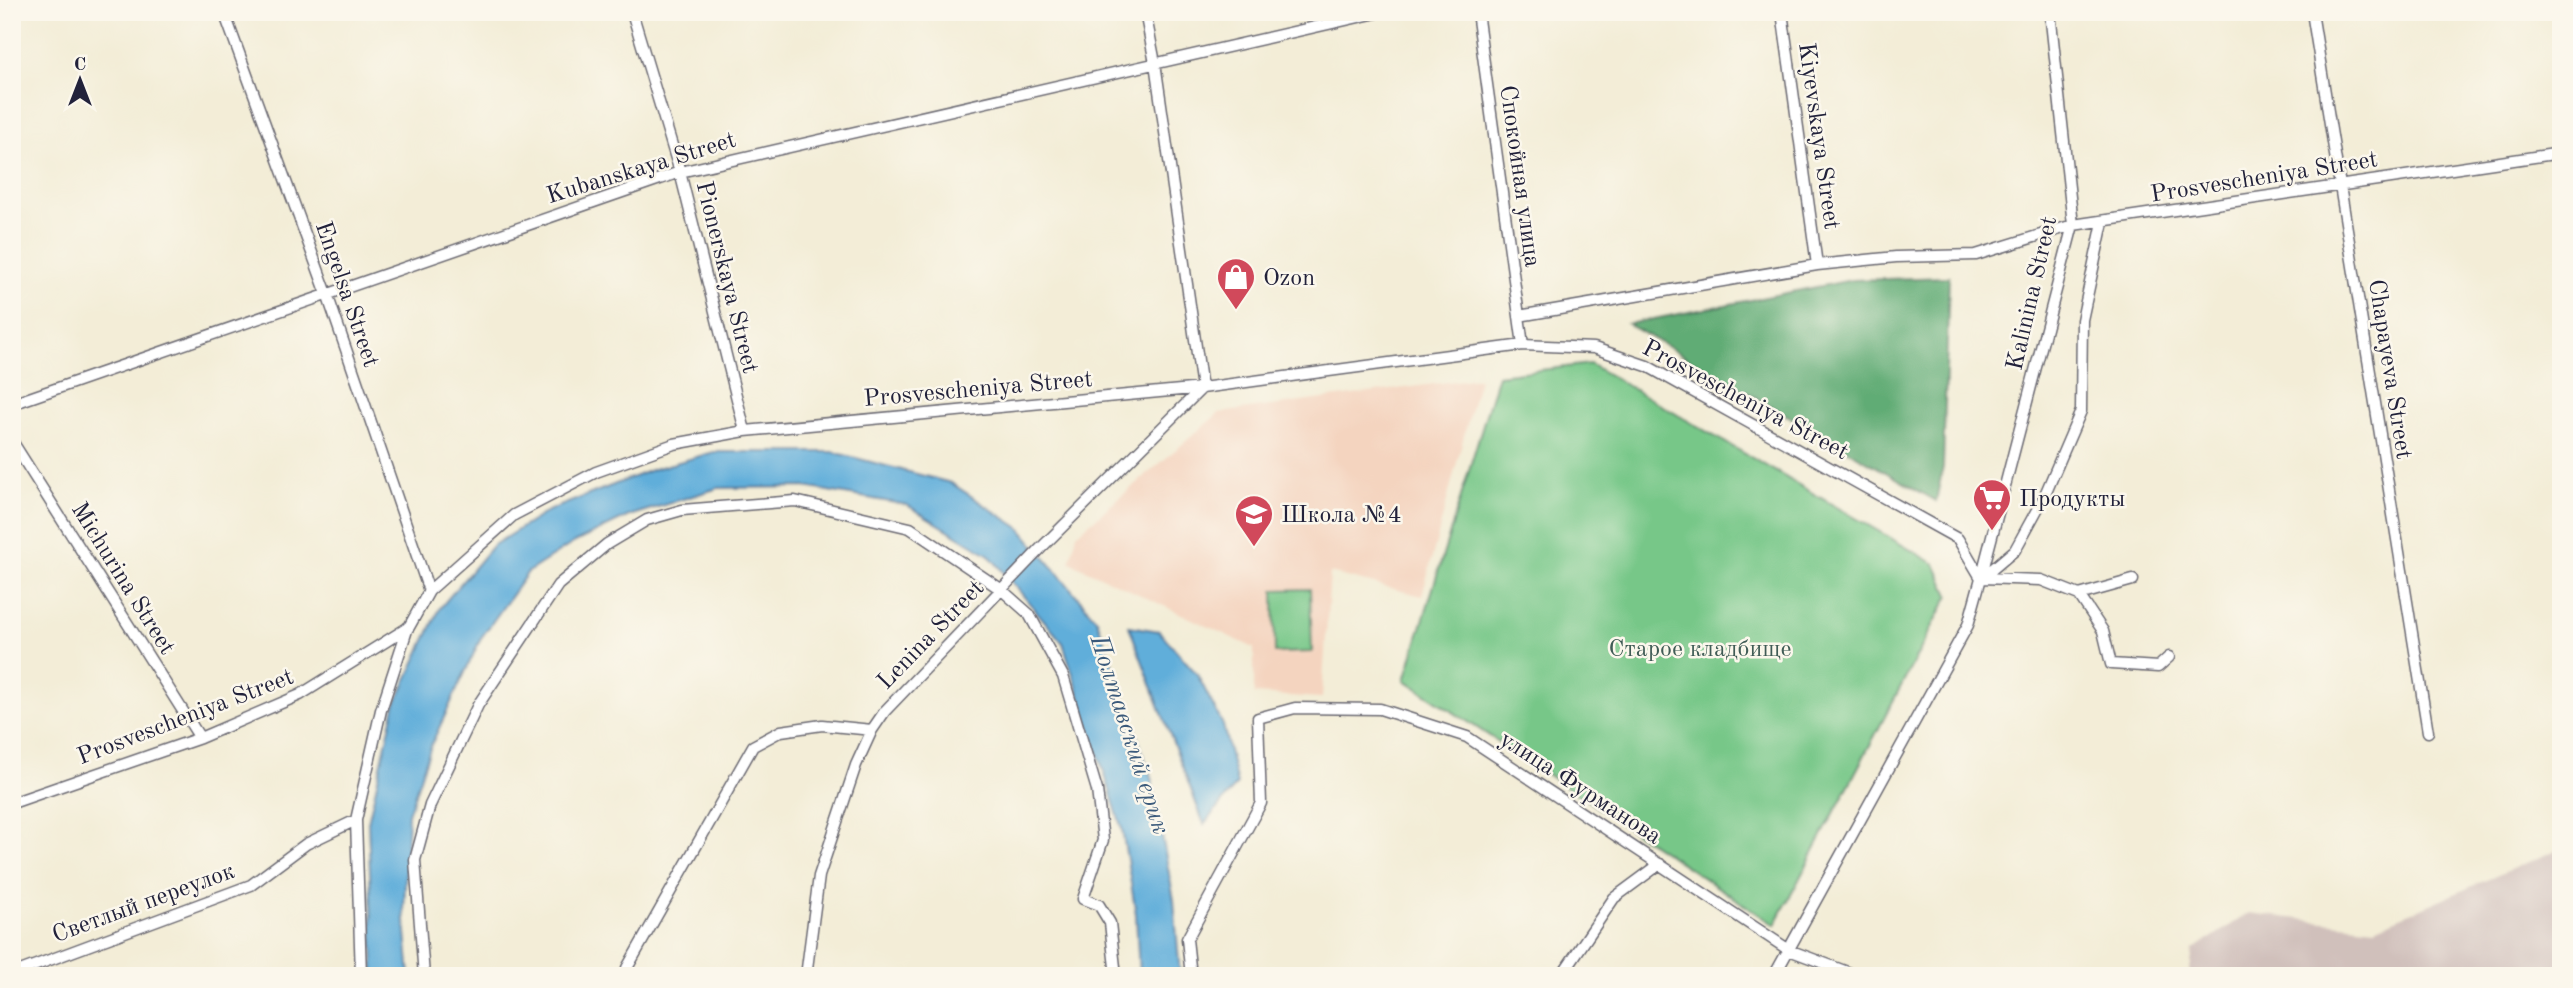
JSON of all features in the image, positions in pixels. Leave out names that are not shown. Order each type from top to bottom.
[{"type":"street","name":"Engelsa Street","points":[[224,12],[327,294],[429,591]]},
{"type":"street","name":"Pionerskaya Street","points":[[632,12],[680,172],[745,431]]},
{"type":"street","points":[[1145,12],[1155,63],[1202,388]]},
{"type":"street","name":"Kubanskaya Street","points":[[12,404],[680,172],[1381,12]]},
{"type":"street","name":"Спокойная улица","points":[[1477,12],[1523,345]]},
{"type":"street","name":"Kiyevskaya Street","points":[[1783,12],[1817,265]]},
{"type":"street","name":"Kalinina Street","points":[[1774,976],[1968,625],[2073,225],[2050,12]]},
{"type":"street","name":"Chapayeva Street","points":[[2312,12],[2428,732]]},
{"type":"street","points":[[2560,12],[2561,18]]},
{"type":"street","name":"Prosvescheniya Street","points":[[1519,316],[1817,265],[1896,257],[1976,255],[2073,225],[2561,153]]},
{"type":"street","points":[[1981,578],[2015,550],[2044,497],[2081,411],[2082,320],[2103,222]]},
{"type":"street","name":"Prosvescheniya Street","points":[[12,803],[200,738],[300,695],[409,627],[429,591],[514,515],[596,472],[674,444],[745,431],[1202,388],[1523,345],[1594,348],[1647,366],[1958,538],[1981,578]]},
{"type":"street","name":"Lenina Street","points":[[806,976],[819,876],[856,765],[872,730],[885,711],[1041,548],[1202,388]]},
{"type":"street","name":"Michurina Street","points":[[12,441],[200,738]]},
{"type":"street","points":[[424,976],[415,860],[430,806],[478,705],[558,585],[607,544],[647,520],[682,510],[795,501],[910,528],[1002,590],[1029,614],[1063,676],[1097,790],[1103,840],[1083,899],[1099,905],[1110,923],[1116,976]]},
{"type":"street","points":[[1981,578],[2041,580],[2079,595],[2103,631],[2111,664],[2158,667],[2169,657]]},
{"type":"street","points":[[2079,595],[2133,580]]},
{"type":"street","points":[[361,976],[356,820],[381,710],[409,627]]},
{"type":"street","name":"улица Фурманова","points":[[1191,976],[1188,939],[1261,803],[1258,719],[1295,708],[1380,709],[1467,737],[1789,950],[1858,976]]},
{"type":"street","points":[[626,976],[627,968],[753,746],[781,731],[822,725],[872,730]]},
{"type":"street","name":"Светлый переулок","points":[[12,974],[251,885],[306,844],[356,820]]},
{"type":"street","points":[[1561,976],[1614,898],[1660,864]]},
{"type":"shaded area","name":"Школа №4","points":[[1479,378],[1422,596],[1330,573],[1322,698],[1254,694],[1254,648],[1070,562],[1077,534],[1219,413]]},
{"type":"shaded area","points":[[2561,848],[2561,976],[2189,976],[2193,950],[2249,913],[2375,928]]},
{"type":"green space","points":[[1949,277],[1943,467],[1936,501],[1628,324],[1852,280]]},
{"type":"green space","name":"Старое кладбище","points":[[1590,364],[1935,564],[1949,595],[1775,925],[1405,680],[1498,375]]},
{"type":"green space","points":[[1310,589],[1312,652],[1275,653],[1274,590]]},
{"type":"water","name":"Полтавский ерик","points":[[714,452],[833,452],[951,483],[1021,529],[1097,620],[1151,777],[1174,900],[1180,976],[1139,976],[1136,914],[1122,829],[1063,643],[989,555],[907,505],[805,487],[718,488],[629,516],[573,543],[528,572],[481,638],[432,743],[408,814],[404,910],[410,976],[374,976],[368,822],[395,705],[440,608],[492,546],[550,510],[654,469]]},
{"type":"water","points":[[1129,626],[1159,631],[1197,674],[1223,725],[1237,784],[1204,824]]},
{"type":"place","name":"Ozon","points":[[1236,311]]},
{"type":"place","name":"Продукты","points":[[1992,532]]},
{"type":"place","name":"Школа №4","points":[[1254,548]]}]
